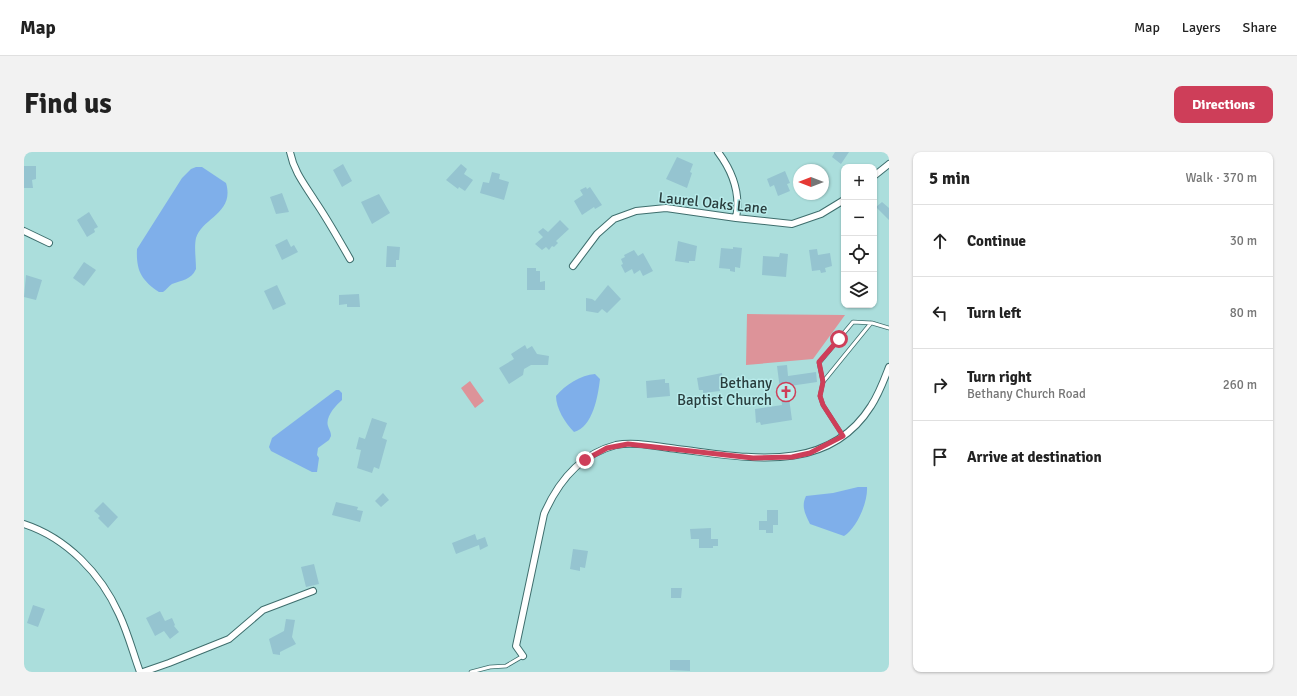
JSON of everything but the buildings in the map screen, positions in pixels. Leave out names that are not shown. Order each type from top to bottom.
[{"type":"street","points":[[290,152],[294,166],[303,184],[315,200],[350,259]]},
{"type":"street","points":[[718,152],[729,169],[736,189],[738,209],[736,218]]},
{"type":"street","points":[[877,174],[889,164]]},
{"type":"street","name":"Laurel Oaks Lane","points":[[573,266],[597,234],[614,219],[636,211],[666,208],[792,224],[821,214],[841,202]]},
{"type":"street","points":[[24,231],[49,243]]},
{"type":"street","points":[[523,656],[516,646],[544,514],[561,483],[584,460],[607,448],[628,444],[753,458],[792,457],[810,453],[843,436],[861,420],[871,406],[889,367]]},
{"type":"street","points":[[24,524],[54,538],[69,549],[94,573],[106,590],[120,616],[140,672]]},
{"type":"street","points":[[143,672],[229,638],[263,610],[313,591]]},
{"type":"lane","points":[[843,436],[823,405],[820,396],[823,382],[819,362],[853,322],[871,323],[889,328]]},
{"type":"lane","points":[[823,382],[871,323]]},
{"type":"lane","points":[[471,672],[490,667],[506,666],[523,656]]},
{"type":"shaded area","points":[[747,314],[845,315],[813,359],[746,365]]},
{"type":"shaded area","points":[[470,381],[484,401],[475,408],[461,388]]},
{"type":"water","points":[[202,167],[226,183],[228,193],[226,201],[217,214],[199,231],[196,238],[196,269],[194,273],[186,279],[172,284],[163,292],[159,292],[144,279],[141,274],[137,263],[137,249],[182,178],[191,169]]},
{"type":"water","points":[[595,374],[600,379],[596,402],[586,424],[574,432],[562,415],[556,401],[556,396],[574,381],[584,376]]},
{"type":"water","points":[[336,390],[339,390],[342,393],[342,400],[334,408],[328,419],[327,423],[331,436],[329,440],[318,448],[317,455],[319,458],[317,472],[312,472],[271,451],[269,447],[272,438]]},
{"type":"water","points":[[858,487],[867,487],[864,507],[853,527],[844,536],[810,524],[804,507],[806,496],[833,493]]},
{"type":"place","name":"Bethany Baptist Church","points":[[786,392]]},
{"type":"route","points":[[585,460],[607,448],[628,444],[753,458],[792,457],[810,453],[828,445],[843,436],[831,420],[820,396],[823,382],[819,362],[839,339]]}]
